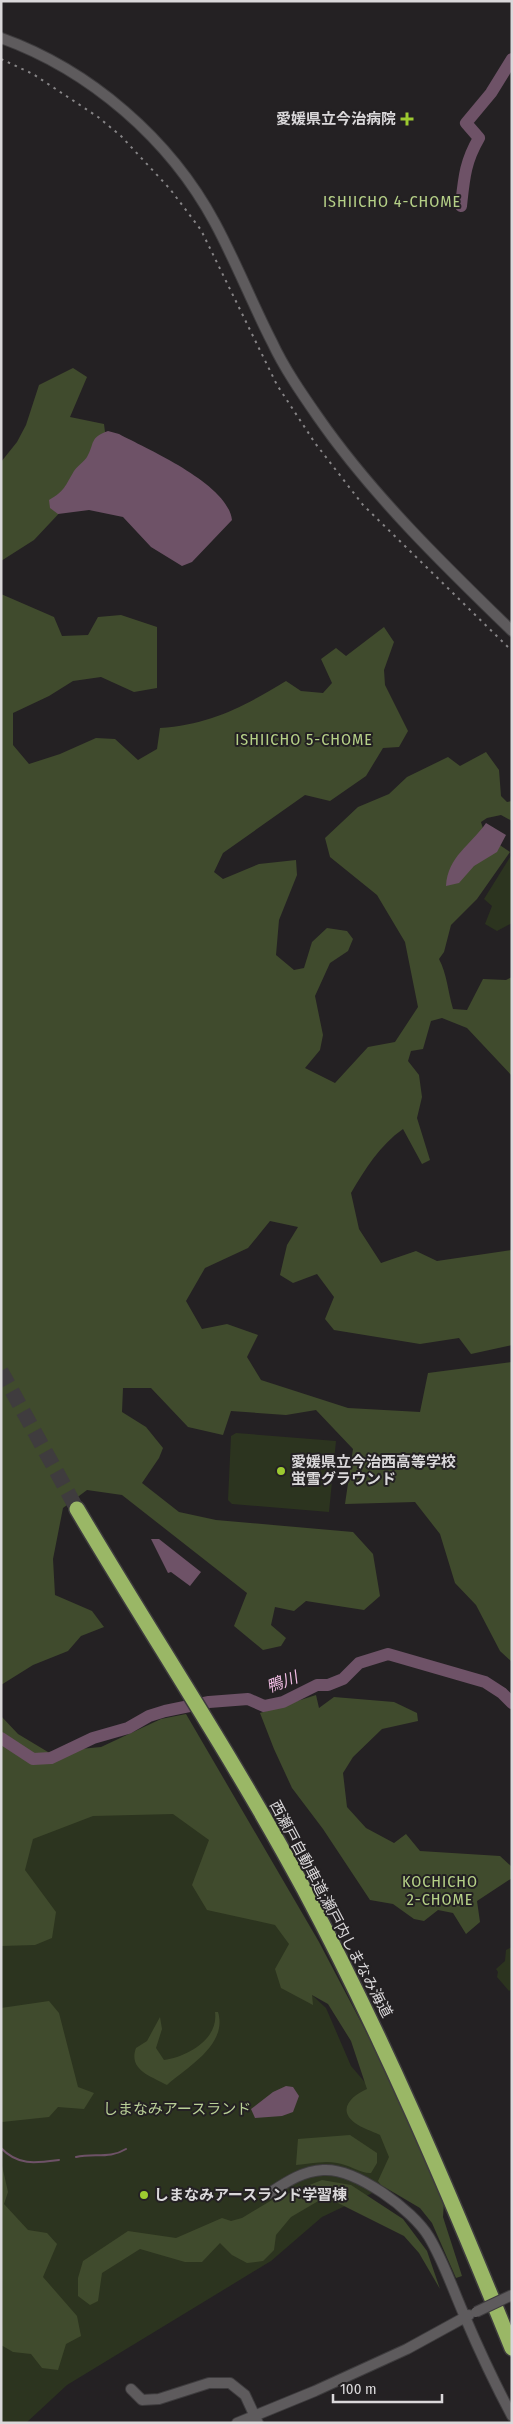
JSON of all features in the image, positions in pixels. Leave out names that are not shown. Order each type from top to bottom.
[{"type":"highway","name":"西瀬戸自動車道;瀬戸内しまなみ海道","points":[[77,1508],[130,1600],[188,1688],[304,1889],[352,1983],[434,2159],[512,2348]]},
{"type":"street","points":[[1,38],[46,57],[112,100],[144,129],[173,161],[194,188],[215,222],[273,344],[317,416],[351,462],[461,582],[512,631]]},
{"type":"street","points":[[268,2194],[296,2177],[324,2170],[351,2175],[398,2205],[428,2235],[512,2416]]},
{"type":"street","points":[[237,2423],[256,2419],[407,2349],[465,2317],[512,2295]]},
{"type":"street","points":[[132,2389],[142,2400],[158,2399],[209,2383],[230,2383],[245,2395],[256,2419]]},
{"type":"green space","points":[[73,368],[87,377],[70,417],[104,424],[106,440],[65,507],[34,540],[1,561],[1,462],[17,442],[26,425],[39,385]]},
{"type":"green space","points":[[1,594],[54,617],[62,636],[88,635],[98,617],[121,615],[157,627],[157,688],[134,692],[101,677],[73,681],[49,696],[13,713],[13,745],[29,764],[60,754],[96,738],[115,739],[138,760],[157,749],[160,728],[195,723],[226,713],[286,681],[301,691],[323,693],[332,683],[321,659],[336,648],[346,656],[384,627],[394,642],[384,670],[385,685],[408,731],[399,747],[383,748],[366,776],[330,801],[305,795],[223,853],[214,872],[223,879],[259,864],[296,860],[297,875],[279,920],[276,955],[294,970],[304,968],[312,942],[327,928],[347,931],[353,939],[348,951],[330,963],[315,996],[323,1035],[320,1050],[305,1068],[335,1083],[368,1047],[395,1042],[418,1007],[405,942],[377,895],[330,857],[325,838],[358,807],[389,794],[407,777],[448,757],[460,766],[486,752],[499,770],[501,796],[507,802],[512,801],[512,821],[501,815],[487,818],[481,822],[485,835],[510,852],[477,899],[451,925],[444,952],[439,959],[446,977],[453,1009],[467,1010],[483,979],[506,980],[512,977],[512,1076],[467,1028],[442,1018],[431,1021],[423,1049],[411,1051],[408,1061],[419,1075],[422,1097],[417,1118],[430,1160],[422,1164],[403,1129],[380,1150],[351,1193],[359,1229],[381,1263],[416,1251],[437,1261],[512,1250],[512,1345],[471,1354],[459,1338],[420,1344],[334,1330],[325,1319],[334,1297],[317,1274],[293,1283],[280,1275],[287,1245],[298,1227],[270,1221],[248,1248],[205,1268],[186,1301],[202,1329],[227,1324],[258,1335],[247,1357],[261,1380],[348,1408],[420,1412],[428,1373],[512,1362],[512,1662],[500,1651],[476,1605],[455,1583],[440,1534],[415,1502],[345,1504],[353,1449],[316,1410],[286,1415],[231,1411],[223,1435],[188,1427],[151,1388],[123,1388],[122,1412],[146,1427],[163,1448],[159,1458],[142,1483],[179,1512],[216,1520],[353,1532],[373,1554],[380,1596],[364,1610],[306,1601],[294,1611],[275,1607],[271,1625],[286,1638],[281,1646],[263,1650],[234,1626],[247,1593],[122,1495],[87,1490],[63,1508],[53,1559],[55,1595],[92,1611],[104,1627],[81,1636],[68,1651],[33,1665],[1,1685]]},
{"type":"green space","points":[[512,854],[512,923],[497,931],[485,924],[492,906],[484,899]]},
{"type":"green space","name":"愛媛県立今治西高等学校 蛍雪グラウンド","points":[[236,1433],[336,1441],[329,1512],[232,1504],[228,1500],[231,1436]]},
{"type":"green space","points":[[316,1695],[319,1708],[334,1697],[394,1702],[417,1713],[418,1721],[382,1729],[353,1757],[343,1773],[347,1807],[366,1828],[394,1843],[406,1834],[420,1851],[500,1856],[512,1867],[512,1878],[477,1901],[480,1922],[466,1934],[453,1913],[438,1910],[424,1921],[414,1919],[393,1904],[370,1900],[323,1829],[292,1788],[260,1713]]},
{"type":"green space","points":[[186,1714],[319,1942],[374,2047],[428,2160],[444,2201],[443,2217],[462,2276],[456,2278],[432,2223],[420,2208],[381,2185],[378,2181],[389,2157],[380,2135],[355,2123],[349,2118],[347,2113],[347,2108],[352,2099],[367,2089],[351,2041],[328,2004],[312,1995],[313,2005],[281,1988],[275,1969],[289,1944],[275,1925],[207,1910],[192,1885],[209,1840],[173,1814],[93,1816],[33,1839],[25,1870],[56,1912],[52,1938],[35,1945],[1,1946],[1,1716],[18,1734],[48,1752],[101,1747],[161,1719]]},
{"type":"green space","name":"しまなみアースランド","points":[[41,1774],[243,1826],[311,1994],[326,2008],[351,2066],[387,2108],[408,2176],[322,2217],[271,2261],[67,2385],[26,2423],[1,2423],[1,1815]]},
{"type":"green space","points":[[512,1947],[512,1989],[509,1991],[497,1977],[498,1972],[496,1969],[505,1961],[506,1950]]},
{"type":"green space","points":[[49,2001],[59,2013],[78,2087],[94,2093],[84,2109],[58,2107],[49,2117],[2,2122],[1,2008]]},
{"type":"green space","points":[[215,2012],[218,2012],[220,2024],[212,2045],[195,2063],[167,2085],[148,2075],[138,2067],[134,2056],[136,2048],[147,2041],[160,2017],[162,2029],[156,2048],[164,2060],[182,2055],[200,2045],[212,2030],[215,2022]]},
{"type":"green space","points":[[350,2135],[377,2153],[377,2163],[371,2173],[332,2162],[296,2165],[298,2139]]},
{"type":"green space","points":[[1,2161],[8,2192],[4,2204],[28,2230],[47,2233],[57,2244],[43,2277],[77,2316],[81,2336],[66,2344],[58,2370],[42,2368],[31,2354],[13,2352],[1,2345]]},
{"type":"green space","points":[[322,2180],[351,2185],[403,2219],[427,2251],[440,2289],[419,2253],[404,2236],[334,2201],[320,2200],[291,2217],[276,2235],[274,2250],[263,2261],[247,2263],[232,2255],[220,2243],[202,2262],[185,2262],[140,2249],[102,2273],[98,2301],[90,2305],[78,2296],[78,2278],[83,2261],[128,2231],[176,2238],[222,2218],[231,2221],[242,2218],[272,2200]]},
{"type":"shaded area","points":[[108,431],[119,434],[185,470],[217,494],[227,507],[232,520],[192,562],[182,566],[151,547],[123,517],[89,510],[58,514],[50,508],[49,500],[64,488],[75,469],[87,457],[93,441]]},
{"type":"shaded area","points":[[486,823],[506,835],[497,852],[474,866],[459,883],[446,886],[455,859]]},
{"type":"shaded area","points":[[151,1539],[159,1539],[201,1572],[190,1586],[171,1572],[168,1573]]},
{"type":"shaded area","points":[[286,2086],[293,2087],[299,2096],[293,2112],[282,2116],[255,2118],[251,2109],[273,2092]]},
{"type":"waterway","points":[[461,206],[468,163],[479,138],[466,123],[491,93],[512,59]]},
{"type":"waterway","name":"鴨川","points":[[1,1738],[33,1759],[51,1758],[93,1738],[128,1728],[149,1716],[165,1711],[209,1702],[248,1699],[264,1706],[283,1702],[317,1685],[328,1685],[343,1679],[359,1663],[388,1654],[485,1682],[502,1693],[512,1703]]},
{"type":"waterway","points":[[1,2148],[14,2158],[28,2162],[59,2160]]},
{"type":"waterway","points":[[76,2157],[108,2155],[126,2149]]},
{"type":"tunnel","points":[[1,1371],[77,1509]]},
{"type":"railway","points":[[1,59],[33,74],[98,117],[121,136],[170,189],[201,230],[277,385],[315,443],[363,505],[512,651]]},
{"type":"place","name":"愛媛県立今治病院","points":[[407,119]]},
{"type":"place","name":"愛媛県立今治西高等学校 蛍雪グラウンド","points":[[281,1471]]},
{"type":"place","name":"しまなみアースランド学習棟","points":[[144,2195]]},
{"type":"district","name":"ISHIICHO 4-CHOME","points":[[392,201]]},
{"type":"district","name":"ISHIICHO 5-CHOME","points":[[304,739]]},
{"type":"district","name":"KOCHICHO 2-CHOME","points":[[440,1890]]}]
